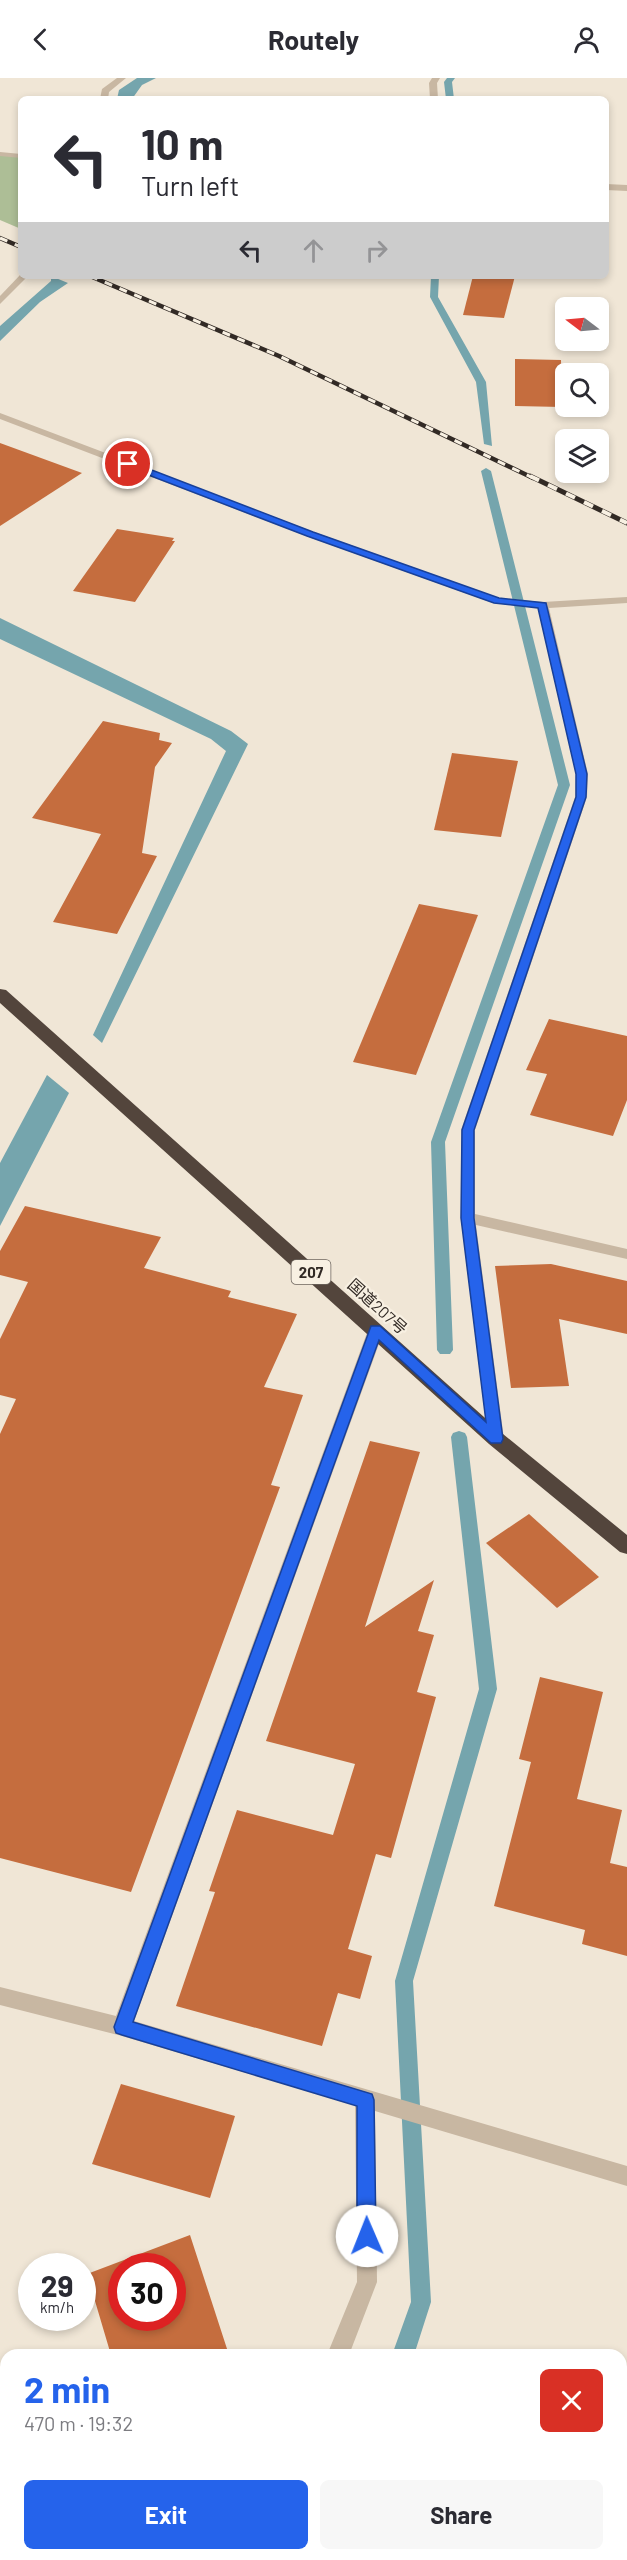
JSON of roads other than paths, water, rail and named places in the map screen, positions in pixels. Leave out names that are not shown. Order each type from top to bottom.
[{"type":"highway","name":"国道207号","points":[[0,994],[496,1439],[627,1546]]},
{"type":"street","points":[[104,96],[105,91],[122,78]]},
{"type":"street","points":[[434,96],[433,83],[436,78]]},
{"type":"street","points":[[0,154],[18,156]]},
{"type":"street","points":[[609,187],[627,188]]},
{"type":"street","points":[[0,301],[21,279]]},
{"type":"street","points":[[0,416],[310,534],[497,601],[536,605],[627,600]]},
{"type":"street","points":[[496,1439],[468,1218],[468,1130],[581,797],[582,774],[536,605]]},
{"type":"street","points":[[468,1218],[627,1254]]},
{"type":"street","points":[[122,2027],[376,1330]]},
{"type":"street","points":[[0,1996],[122,2027],[627,2176]]},
{"type":"street","points":[[340,2349],[367,2282],[365,2100]]},
{"type":"water","points":[[137,78],[156,78],[142,85],[134,96],[118,96],[119,90]]},
{"type":"water","points":[[51,279],[58,279],[68,283],[40,302],[0,341],[0,326]]},
{"type":"water","points":[[0,618],[231,731],[248,744],[102,1043],[93,1035],[226,751],[211,739],[0,639]]},
{"type":"water","points":[[47,1075],[69,1093],[0,1226],[0,1163]]},
{"type":"waterway","points":[[450,96],[448,82],[451,78]]},
{"type":"waterway","points":[[435,279],[434,297],[481,382],[489,444]]},
{"type":"waterway","points":[[445,1350],[438,1142],[564,785],[486,471]]},
{"type":"waterway","points":[[405,2349],[421,2302],[404,1981],[488,1689],[459,1437]]},
{"type":"railway","points":[[0,238],[18,246]]},
{"type":"railway","points":[[97,279],[279,356],[533,478]]},
{"type":"railway","points":[[530,476],[627,523]]}]
